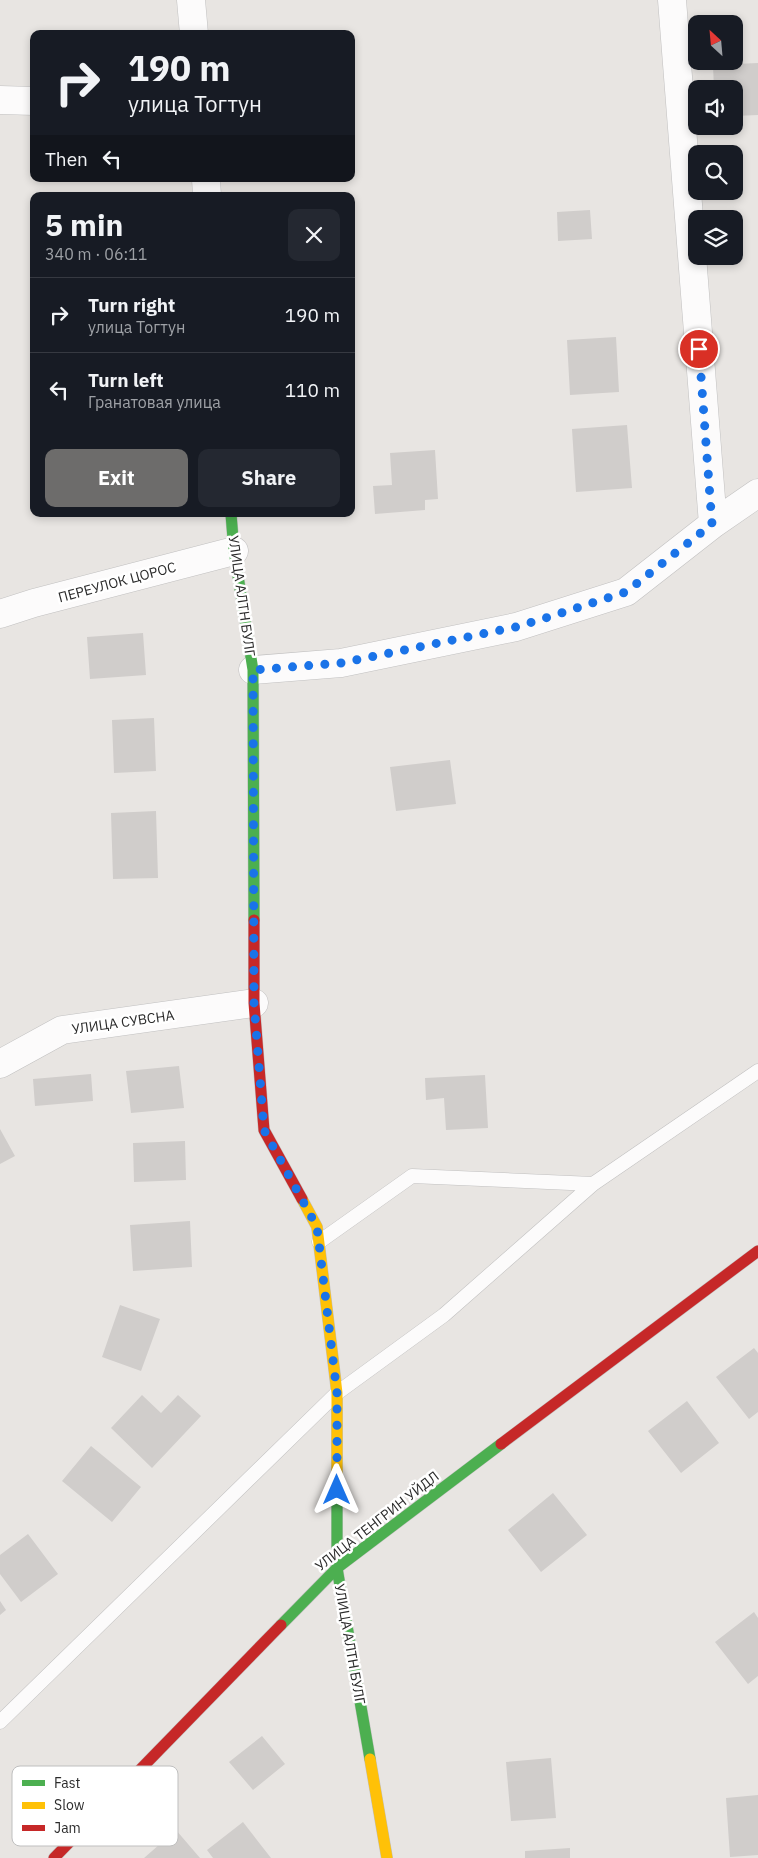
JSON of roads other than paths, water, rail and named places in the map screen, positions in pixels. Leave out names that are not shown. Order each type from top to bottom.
[{"type":"street","points":[[191,0],[194,30]]},
{"type":"street","points":[[672,0],[712,524]]},
{"type":"street","points":[[0,100],[30,101]]},
{"type":"street","points":[[253,670],[341,663],[516,627],[626,592],[712,524],[758,493]]},
{"type":"street","name":"УЛИЦА АЛТН БУЛГ","points":[[231,517],[234,551],[253,670],[254,1003],[264,1130],[317,1227],[337,1393],[337,1568],[387,1858]]},
{"type":"street","name":"ПЕРЕУЛОК ЦОРОС","points":[[0,614],[34,603],[234,551]]},
{"type":"street","name":"УЛИЦА СУВСНА","points":[[0,1064],[62,1030],[254,1003]]},
{"type":"street","name":"УЛИЦА ТЕНГРИН УЙДЛ","points":[[144,1766],[337,1568],[758,1251]]},
{"type":"street","name":"УЛИЦА ТЕНГРИН УЙДЛ","points":[[54,1858],[66,1846]]},
{"type":"lane","points":[[0,1722],[337,1393],[444,1315],[593,1184],[758,1071]]},
{"type":"lane","points":[[319,1242],[412,1176],[593,1184]]}]
